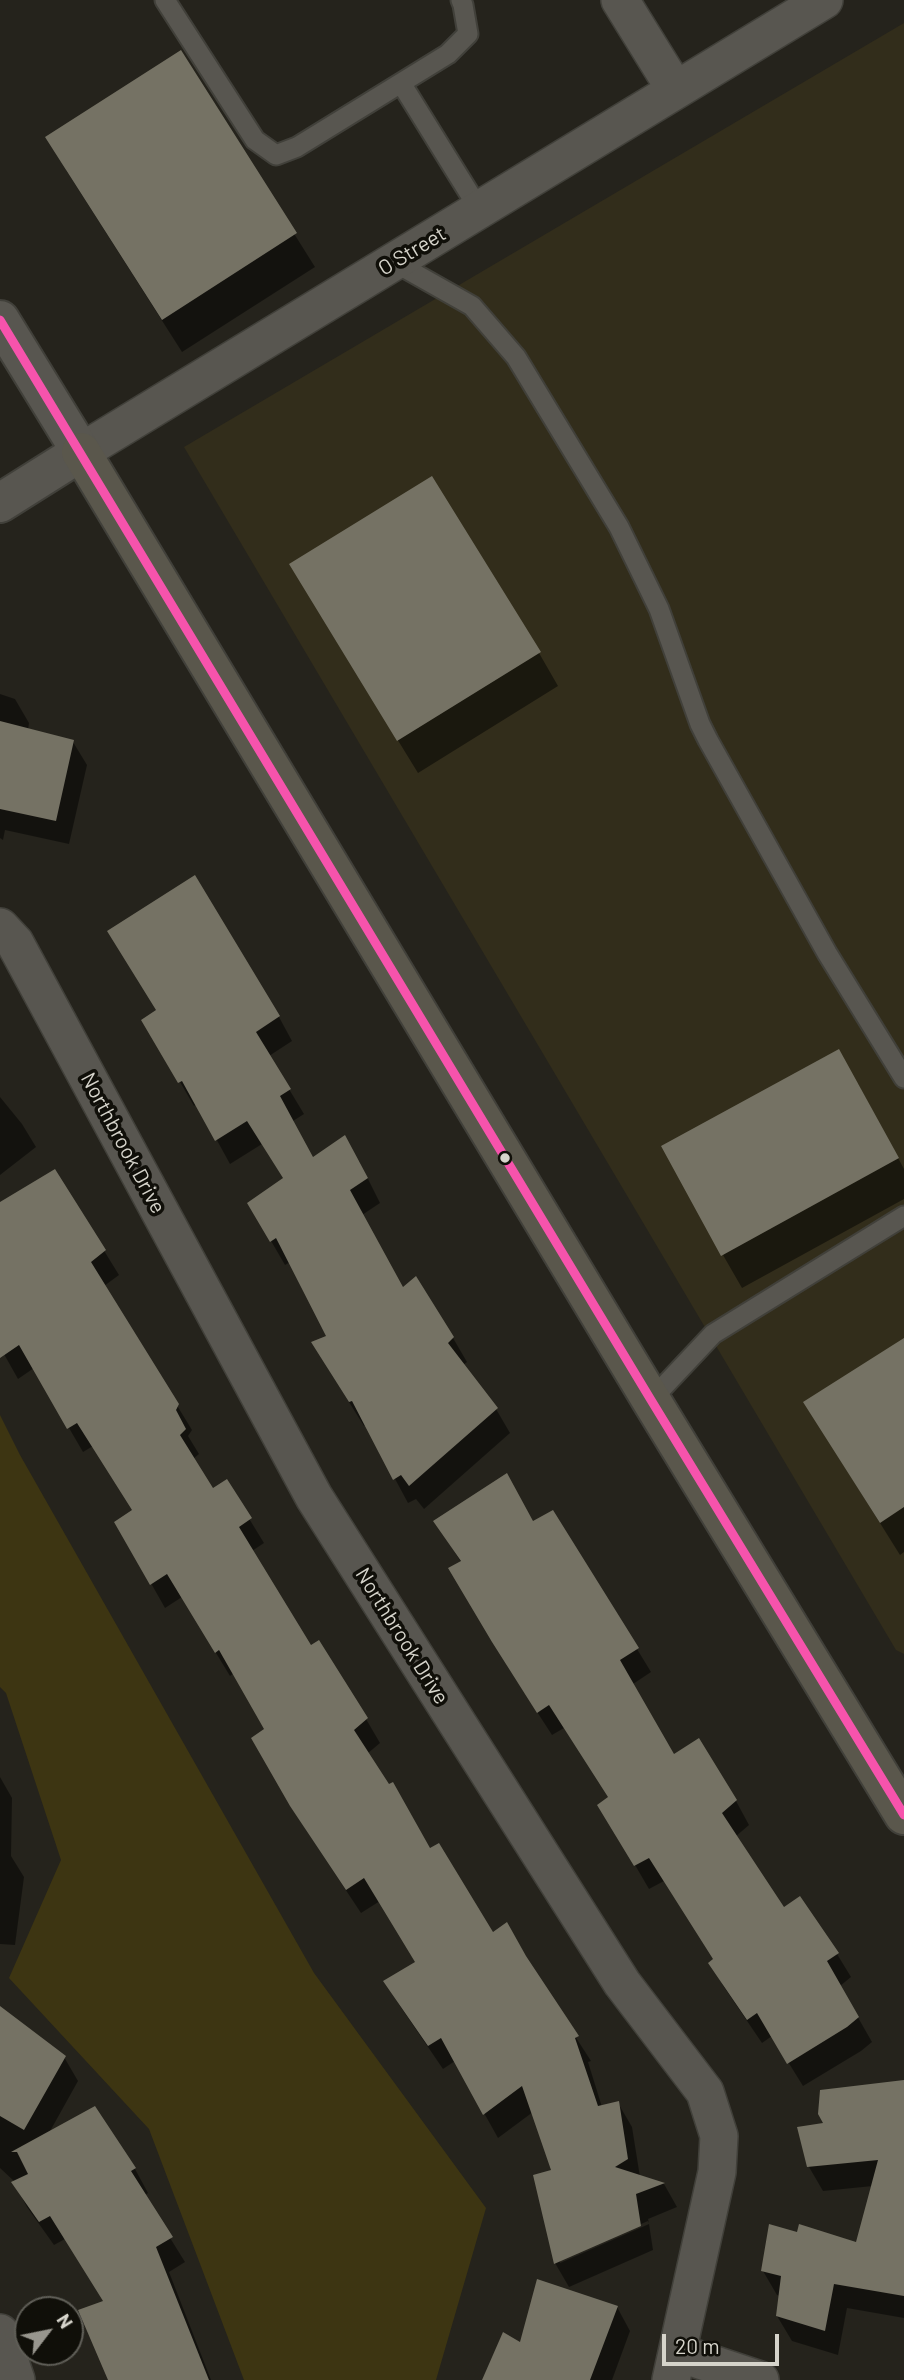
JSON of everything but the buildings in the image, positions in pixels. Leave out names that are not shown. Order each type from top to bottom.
[{"type":"main road","points":[[0,320],[904,1815]]},
{"type":"main road","name":"O Street","points":[[0,503],[81,453]]},
{"type":"street","points":[[620,0],[676,89]]},
{"type":"street","name":"O Street","points":[[81,453],[824,0]]},
{"type":"street","name":"Northbrook Drive","points":[[0,927],[15,943],[314,1497],[622,1983],[705,2092],[719,2136],[717,2172],[675,2367]]},
{"type":"street","points":[[0,2333],[16,2380]]},
{"type":"street","points":[[675,2367],[760,2380]]},
{"type":"lane","points":[[165,0],[255,140],[276,155],[298,147],[448,54],[468,34],[461,0]]},
{"type":"lane","points":[[401,83],[479,209]]},
{"type":"lane","points":[[394,262],[472,306],[516,357],[619,527],[659,609],[708,740],[827,953],[904,1078]]},
{"type":"lane","points":[[651,1400],[713,1334],[904,1216]]},
{"type":"shaded area","points":[[904,23],[904,1654],[896,1650],[184,447]]},
{"type":"shaded area","points":[[0,1415],[20,1455],[314,1973],[486,2208],[436,2380],[244,2380],[149,2129],[9,1978],[61,1860],[6,1693],[0,1687]]},
{"type":"transit line","points":[[0,320],[904,1815]]}]
